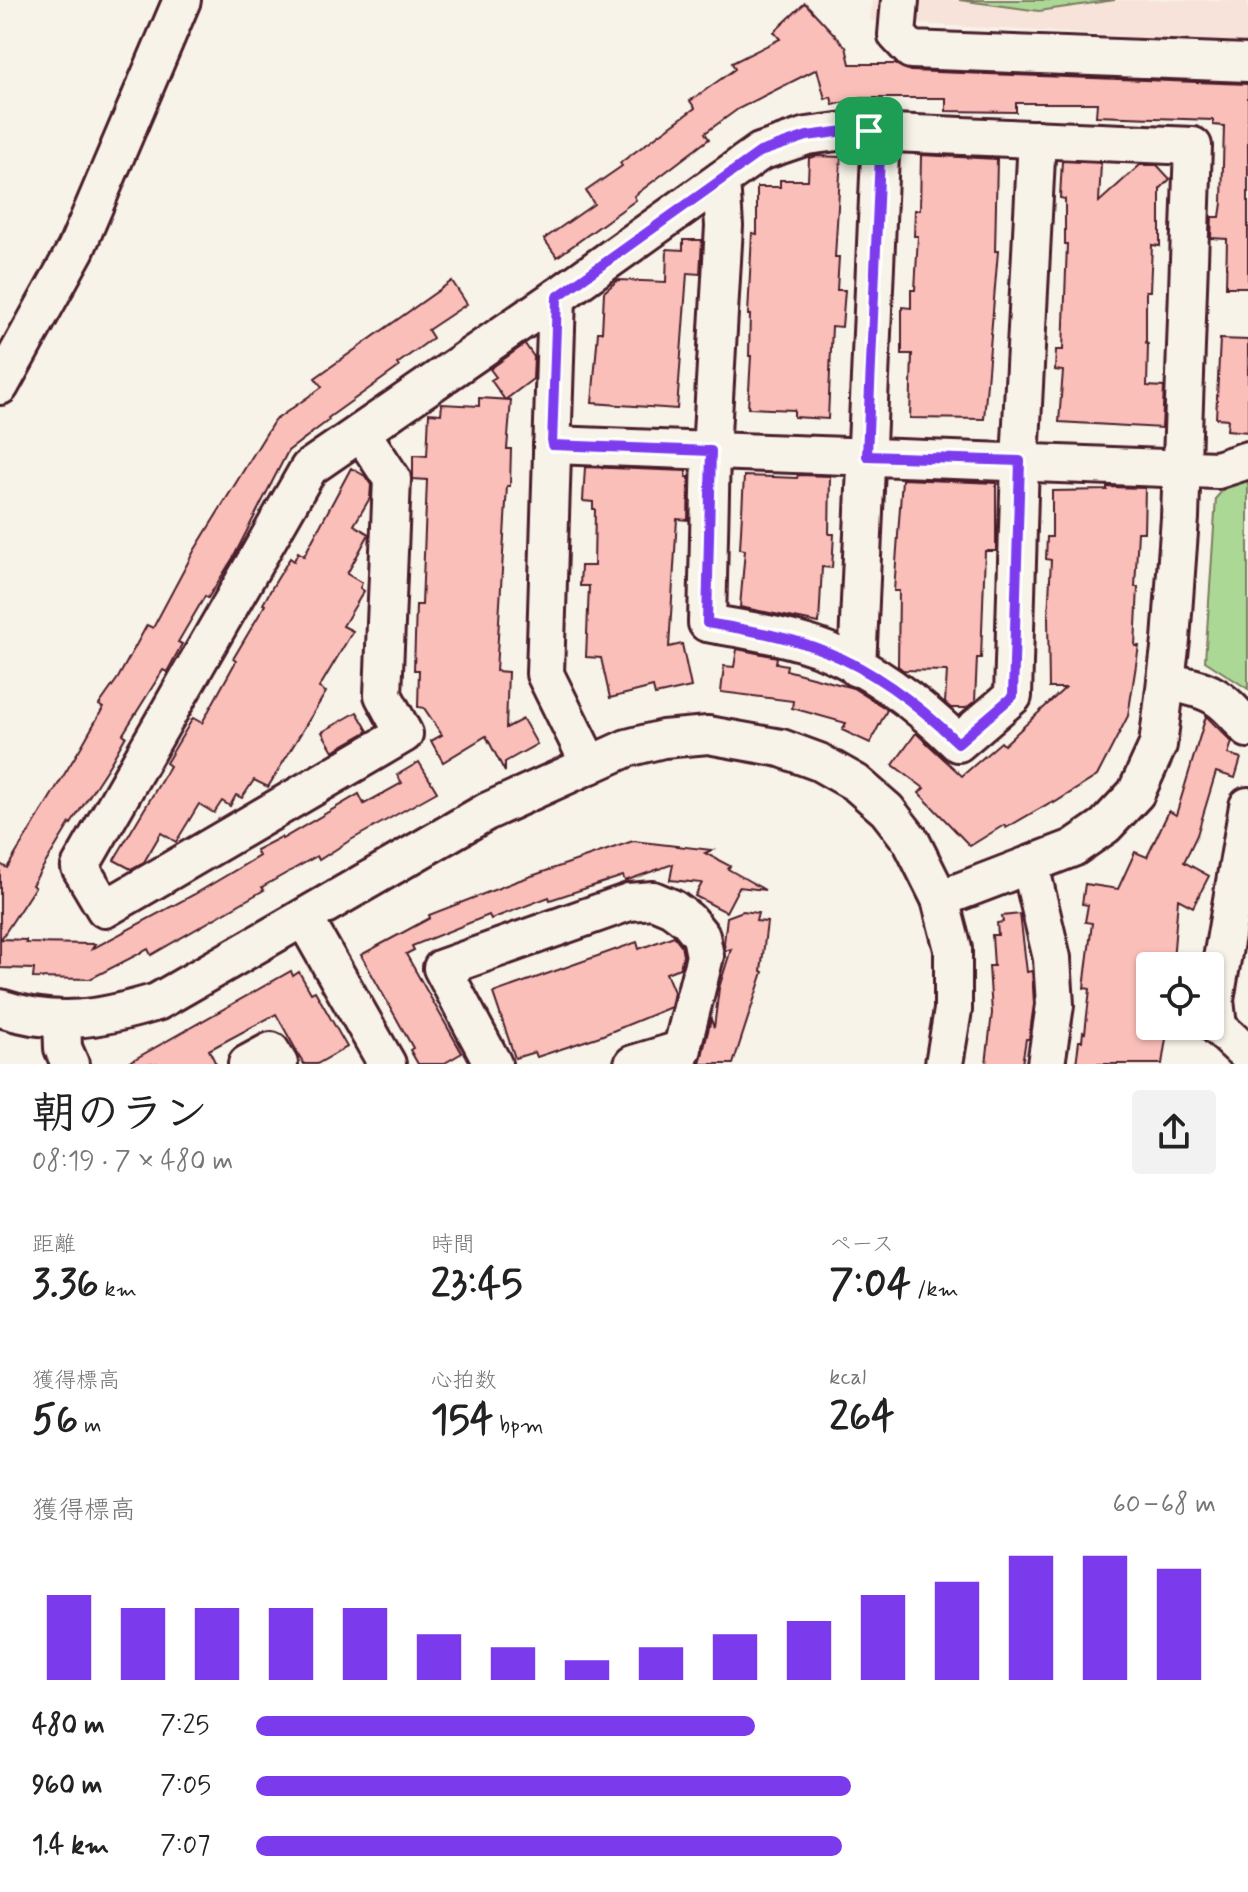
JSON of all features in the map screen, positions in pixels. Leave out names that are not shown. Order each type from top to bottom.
[{"type":"street","points":[[0,386],[76,249],[182,0]]},
{"type":"street","points":[[900,0],[897,35],[911,50],[1248,63]]},
{"type":"street","points":[[361,432],[392,479],[383,695],[404,734],[105,909],[80,867],[309,468],[760,152],[807,136],[845,131],[1193,146],[1182,467],[1166,682],[1158,745],[1136,793],[1105,826],[1073,848],[940,899]]},
{"type":"street","points":[[857,668],[881,132]]},
{"type":"street","points":[[721,180],[724,226],[711,451],[707,623],[772,635],[827,651],[883,682],[925,711],[958,743],[1013,696],[1020,461],[1037,139]]},
{"type":"street","points":[[557,297],[545,674],[590,765]]},
{"type":"street","points":[[552,445],[1217,470],[1248,460]]},
{"type":"street","points":[[1166,682],[1202,688],[1230,706],[1248,729]]},
{"type":"street","points":[[0,1008],[35,1018],[62,1019],[114,1014],[157,1002],[486,812],[639,745],[663,739],[708,735],[745,740],[794,753],[856,783],[887,810],[911,841],[940,899],[953,949],[953,1010],[944,1064]]},
{"type":"street","points":[[1248,806],[1215,1000],[1218,1027],[1248,1055]]},
{"type":"street","points":[[1030,865],[1052,958],[1055,1005],[1046,1064]]},
{"type":"street","points":[[493,1064],[442,968],[629,902],[653,900],[672,908],[688,920],[701,936],[705,956],[680,1056],[633,1064]]},
{"type":"street","points":[[304,918],[387,1064]]},
{"type":"street","points":[[62,1019],[63,1048],[70,1064]]},
{"type":"street","points":[[247,1064],[271,1051],[279,1064]]},
{"type":"shaded area","points":[[872,0],[1248,0],[1248,44],[870,21]]},
{"type":"green space","points":[[959,0],[1115,0],[1039,11]]},
{"type":"green space","points":[[1248,476],[1248,689],[1205,661],[1216,498],[1227,485]]},
{"type":"building","points":[[805,3],[846,47],[850,64],[895,64],[910,71],[1248,84],[1248,287],[1226,287],[1227,239],[1211,238],[1212,217],[1220,217],[1222,203],[1224,126],[1213,125],[1213,120],[1096,116],[1097,103],[1016,103],[1016,112],[946,111],[946,98],[862,98],[833,105],[831,97],[825,99],[817,69],[738,109],[705,133],[709,139],[634,196],[636,200],[557,257],[544,239],[594,204],[586,191],[695,108],[690,101],[735,69],[732,63],[780,39],[774,32]]},
{"type":"building","points":[[921,155],[997,159],[995,251],[998,251],[984,419],[910,418],[912,354],[902,354],[902,307],[911,308],[911,290],[915,290],[918,236],[914,236],[915,210],[920,210]]},
{"type":"building","points":[[841,157],[835,257],[839,257],[837,290],[845,290],[842,327],[832,326],[828,419],[794,417],[794,410],[748,408],[751,356],[748,315],[752,233],[757,234],[757,187],[780,187],[780,180],[808,180],[809,158]]},
{"type":"building","points":[[1062,161],[1101,163],[1099,202],[1140,165],[1157,165],[1170,179],[1160,189],[1160,246],[1152,245],[1150,291],[1146,291],[1147,386],[1164,387],[1162,428],[1059,422],[1063,371],[1055,370],[1056,350],[1063,350],[1067,244],[1065,199],[1060,198]]},
{"type":"building","points":[[683,240],[702,240],[700,274],[687,273],[677,409],[592,403],[604,292],[618,280],[666,282],[667,249],[683,250]]},
{"type":"building","points":[[452,281],[467,304],[428,330],[433,338],[397,364],[399,367],[288,451],[233,558],[208,598],[205,596],[178,642],[182,644],[167,672],[163,670],[123,734],[126,736],[110,764],[70,823],[32,885],[35,887],[1,939],[26,940],[26,943],[95,944],[92,949],[195,894],[259,856],[256,850],[282,839],[359,794],[364,804],[402,783],[397,775],[419,762],[437,792],[319,860],[317,856],[262,887],[264,890],[151,955],[148,949],[90,979],[33,978],[34,969],[0,968],[0,864],[7,868],[81,747],[103,708],[99,705],[118,678],[147,625],[153,628],[194,551],[274,421],[322,387],[315,378]]},
{"type":"building","points":[[1220,339],[1248,340],[1248,432],[1227,430],[1228,419],[1216,418]]},
{"type":"building","points":[[525,344],[534,357],[533,379],[505,400],[491,380],[496,377],[490,369]]},
{"type":"building","points":[[479,398],[511,400],[507,449],[511,449],[510,486],[507,486],[496,671],[508,672],[506,728],[523,719],[537,744],[505,762],[505,772],[486,736],[443,762],[431,741],[442,735],[424,708],[418,707],[419,670],[414,670],[416,605],[422,605],[427,480],[413,479],[413,455],[427,456],[429,413],[441,414],[442,404],[479,406]]},
{"type":"building","points":[[585,467],[686,471],[686,477],[689,477],[688,520],[677,519],[669,647],[682,644],[691,687],[655,695],[653,687],[610,698],[601,658],[586,657],[589,586],[580,586],[581,566],[594,566],[595,509],[593,502],[583,501]]},
{"type":"building","points":[[351,468],[365,476],[371,485],[370,498],[354,525],[369,534],[347,574],[362,583],[360,588],[364,591],[343,626],[353,631],[319,688],[326,692],[268,787],[254,780],[242,798],[236,795],[230,806],[222,801],[214,813],[199,804],[176,842],[161,833],[144,862],[131,869],[114,860],[170,766],[166,763],[193,718],[202,723],[273,586],[290,558],[294,561],[298,552],[304,556]]},
{"type":"building","points":[[798,475],[830,476],[829,534],[834,534],[832,568],[822,567],[819,623],[740,607],[745,550],[740,549],[744,476],[797,478]]},
{"type":"building","points":[[902,479],[996,483],[996,551],[985,551],[981,658],[977,658],[975,701],[966,708],[951,708],[945,703],[947,671],[903,670],[898,666],[899,591],[894,591]]},
{"type":"building","points":[[1107,487],[1145,488],[1144,532],[1138,532],[1135,587],[1138,587],[1135,646],[1139,646],[1128,716],[1097,776],[1054,803],[1006,828],[1004,825],[970,846],[919,793],[924,788],[893,765],[916,733],[962,776],[1001,742],[1004,745],[1065,688],[1049,688],[1051,560],[1046,559],[1047,537],[1052,537],[1052,491],[1107,490]]},
{"type":"building","points":[[737,649],[777,657],[776,663],[787,665],[786,670],[853,688],[885,708],[887,710],[870,743],[842,730],[846,723],[792,708],[793,701],[721,692],[724,666],[734,667]]},
{"type":"building","points":[[357,712],[368,731],[333,751],[322,732]]},
{"type":"building","points":[[1206,716],[1232,742],[1228,754],[1241,758],[1235,778],[1216,772],[1197,835],[1184,862],[1209,876],[1193,907],[1178,899],[1174,952],[1136,952],[1136,1040],[1166,1040],[1162,1064],[1076,1064],[1079,1041],[1085,1033],[1090,989],[1084,988],[1092,923],[1085,922],[1088,905],[1082,904],[1085,884],[1118,889],[1135,852],[1147,857],[1169,811],[1176,815]]},
{"type":"building","points":[[633,841],[712,850],[705,853],[765,890],[739,887],[726,912],[695,896],[702,883],[670,880],[673,864],[625,881],[623,876],[550,900],[549,897],[491,919],[489,915],[412,946],[414,950],[406,954],[462,1053],[443,1064],[418,1064],[410,1050],[413,1048],[361,955],[430,918],[429,915]]},
{"type":"building","points":[[743,911],[758,913],[756,921],[767,922],[763,972],[733,1064],[700,1064],[711,1019],[714,1028],[719,988],[731,949],[725,951],[727,917]]},
{"type":"building","points":[[1020,914],[1027,972],[1032,971],[1034,1004],[1029,1039],[1026,1039],[1022,1064],[986,1064],[992,1013],[989,966],[994,966],[992,935],[998,935],[997,923],[1003,922],[1002,916]]},
{"type":"building","points":[[674,936],[681,945],[683,955],[680,968],[666,973],[674,992],[671,1007],[603,1035],[537,1057],[535,1052],[515,1058],[493,993],[637,942],[639,949]]},
{"type":"building","points":[[291,971],[293,976],[299,972],[311,993],[315,991],[347,1047],[317,1064],[304,1064],[276,1014],[209,1050],[216,1064],[126,1064]]},
{"type":"route","points":[[869,131],[881,132],[867,456],[1020,461],[1013,696],[958,743],[925,711],[883,682],[827,651],[772,635],[707,623],[711,451],[552,445],[557,297],[760,152],[807,136],[869,131]]}]
